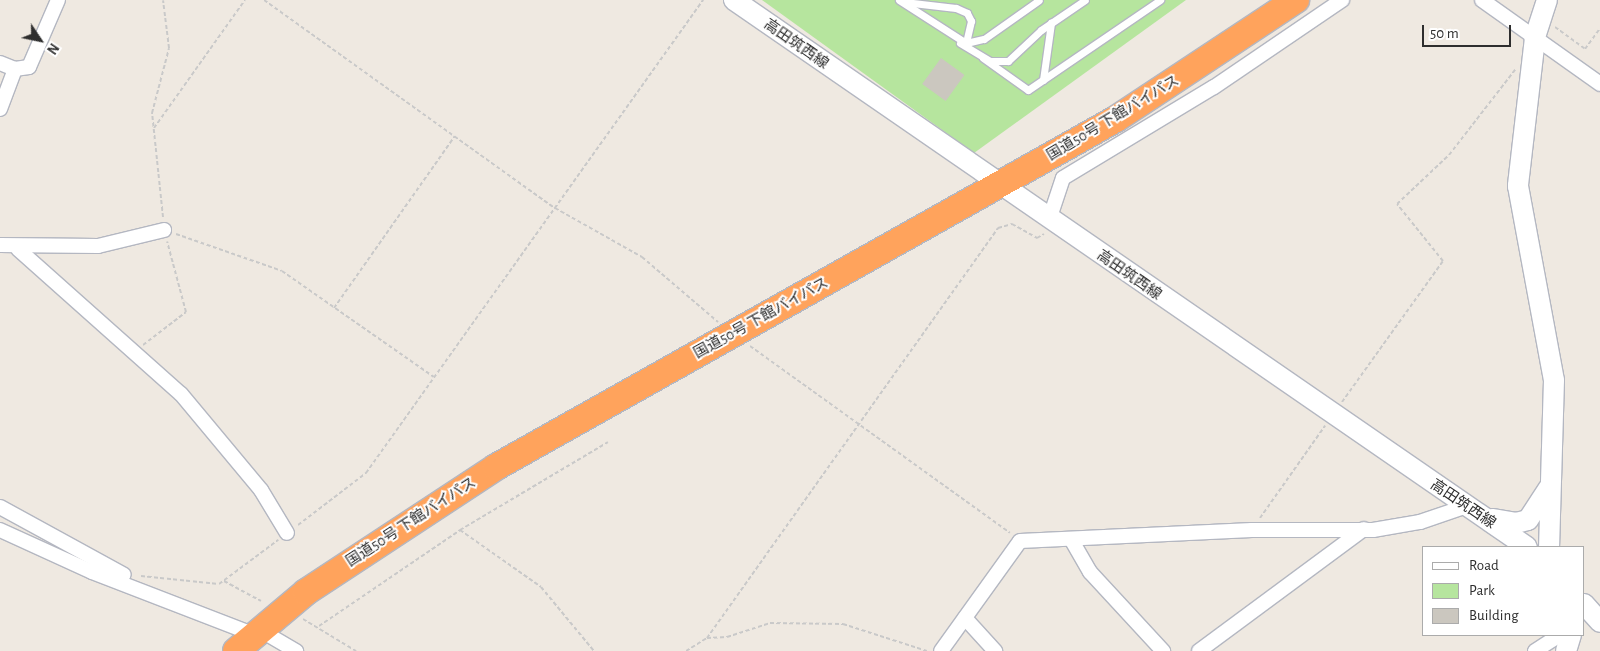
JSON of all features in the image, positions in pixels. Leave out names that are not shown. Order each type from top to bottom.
[{"type":"highway","name":"国道50号 下館バイパス","points":[[250,639],[360,554],[496,467],[999,185],[1165,88],[1296,0]]},
{"type":"main road","name":"高田筑西線","points":[[734,0],[1052,222],[1526,546]]},
{"type":"main road","points":[[1543,9],[1535,44],[1518,186],[1521,223],[1550,342],[1554,380],[1549,546]]},
{"type":"main road","points":[[1485,518],[1516,523],[1528,520],[1539,509],[1551,483]]},
{"type":"main road","points":[[1585,605],[1600,622]]},
{"type":"main road","points":[[1585,627],[1600,628]]},
{"type":"street","points":[[0,63],[14,69],[29,67],[58,0]]},
{"type":"street","points":[[1052,222],[1063,178],[1214,88],[1342,0]]},
{"type":"street","points":[[1482,0],[1535,44],[1600,84]]},
{"type":"street","points":[[0,110],[14,69]]},
{"type":"street","points":[[0,245],[18,249],[113,244],[164,230]]},
{"type":"street","points":[[18,249],[81,308],[135,351],[194,409],[261,490],[287,533]]},
{"type":"street","points":[[941,651],[1020,541],[1252,530],[1365,529],[1420,522],[1467,506]]},
{"type":"street","points":[[0,507],[124,575]]},
{"type":"street","points":[[1199,651],[1365,529]]},
{"type":"street","points":[[0,530],[92,572],[250,639],[296,651]]},
{"type":"street","points":[[1071,539],[1090,572],[1163,651]]},
{"type":"street","points":[[965,618],[995,651]]},
{"type":"street","points":[[1535,651],[1563,642]]},
{"type":"lane","points":[[954,40],[966,43],[984,39],[1039,0]]},
{"type":"lane","points":[[983,58],[1008,61],[1051,23],[1085,0]]},
{"type":"lane","points":[[900,1],[1028,90],[1160,0]]},
{"type":"lane","points":[[900,1],[956,8],[967,13],[971,21],[966,43]]},
{"type":"lane","points":[[1043,80],[1051,23]]},
{"type":"path","points":[[135,351],[186,312],[164,230],[153,129],[152,113],[169,48],[164,0]]},
{"type":"path","points":[[153,129],[245,0]]},
{"type":"path","points":[[264,0],[555,208],[642,257],[723,326]]},
{"type":"path","points":[[124,575],[219,584],[366,474],[703,0]]},
{"type":"path","points":[[1543,9],[1585,49],[1600,28]]},
{"type":"path","points":[[1252,530],[1443,261],[1397,204],[1449,155],[1535,44]]},
{"type":"path","points":[[334,308],[455,136]]},
{"type":"path","points":[[686,651],[707,638],[998,228],[1012,224],[1037,238],[1052,222]]},
{"type":"path","points":[[164,230],[282,271],[434,377]]},
{"type":"path","points":[[748,345],[1020,541]]},
{"type":"path","points":[[318,626],[460,530],[608,442]]},
{"type":"path","points":[[460,530],[541,587],[594,651]]},
{"type":"path","points":[[224,581],[261,601]]},
{"type":"path","points":[[299,617],[318,626],[356,651]]},
{"type":"path","points":[[707,638],[727,637],[770,623],[843,624],[928,651]]},
{"type":"green space","points":[[762,0],[1186,0],[974,153]]},
{"type":"building","points":[[941,58],[964,75],[946,101],[922,84]]}]
